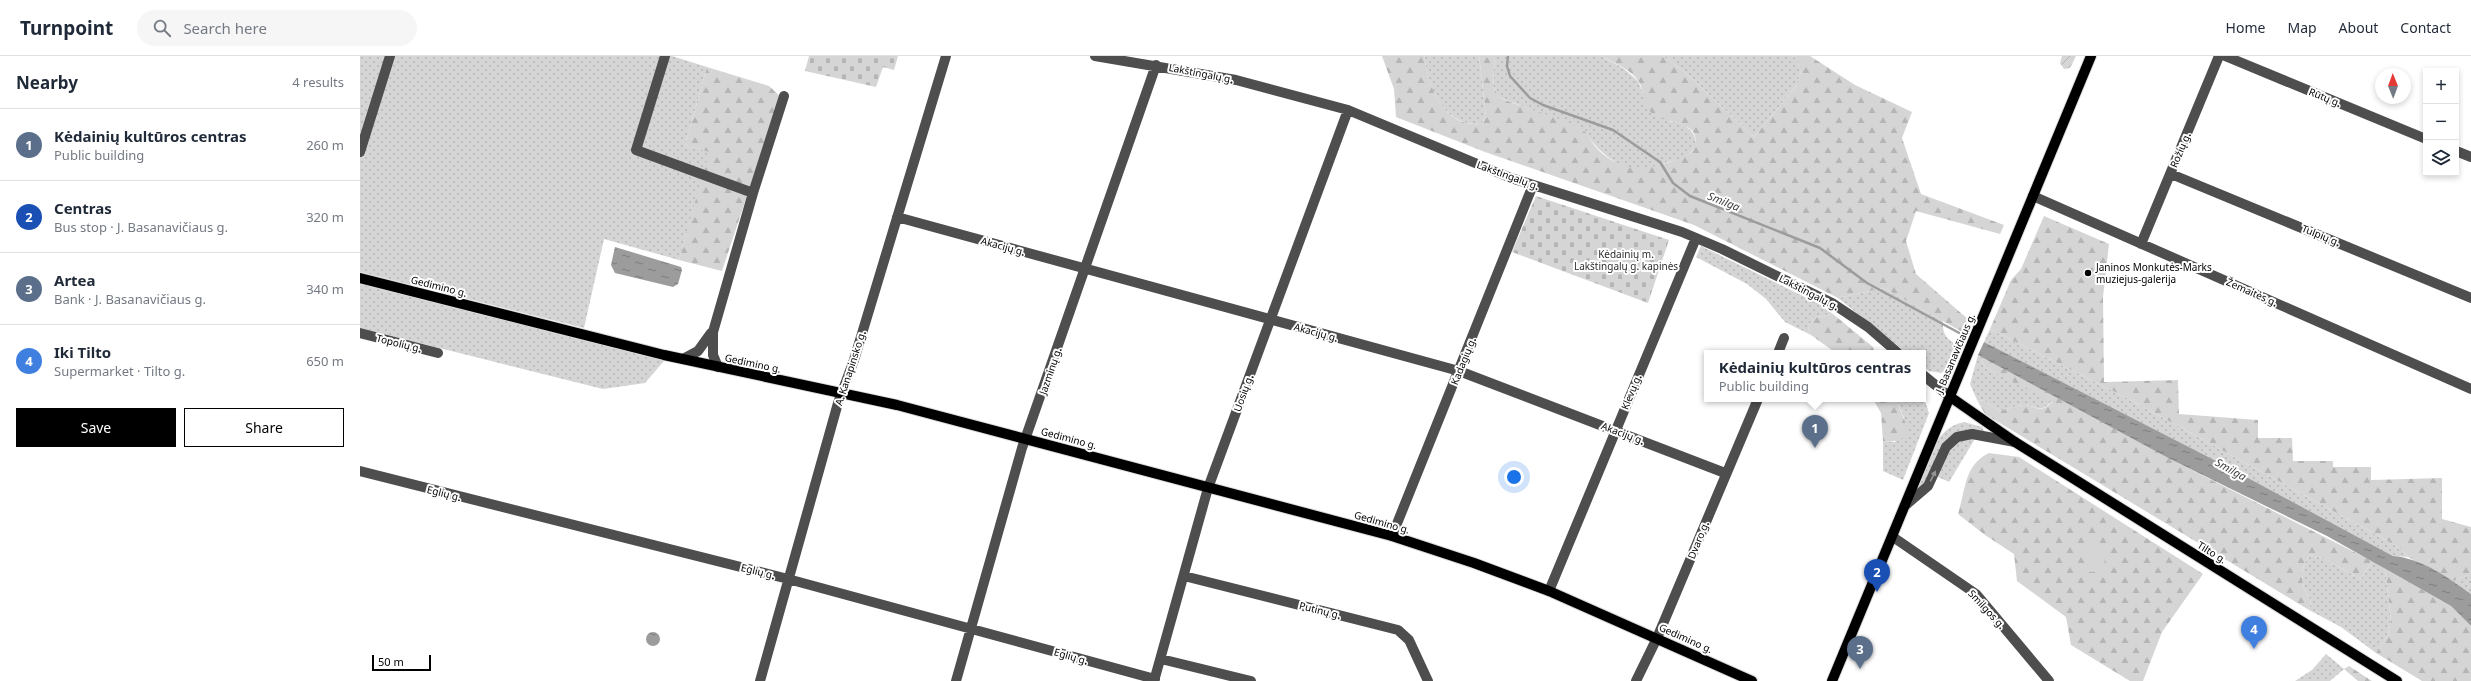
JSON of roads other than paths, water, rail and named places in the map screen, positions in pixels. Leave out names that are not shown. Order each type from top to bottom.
[{"type":"main road","name":"J. Basanavičiaus g.","points":[[1832,681],[1907,504],[1949,396],[2091,56]]},
{"type":"main road","name":"Gedimino g.","points":[[360,278],[684,360],[897,405],[1392,536],[1474,563],[1549,591],[1752,681]]},
{"type":"main road","name":"Tilto g.","points":[[1949,396],[2015,442],[2397,681]]},
{"type":"street","points":[[360,152],[390,56]]},
{"type":"street","points":[[665,56],[636,150],[753,193]]},
{"type":"street","name":"A. Kanapinsko g.","points":[[760,681],[788,578],[842,394],[946,56]]},
{"type":"street","name":"Lakštingalų g.","points":[[1095,56],[1156,65],[1259,85],[1348,110],[1490,170],[1696,238],[1832,303],[1857,319],[1894,350]]},
{"type":"street","name":"Rožių g.","points":[[2141,244],[2219,56]]},
{"type":"street","name":"Rūtų g.","points":[[2225,56],[2423,138]]},
{"type":"street","name":"Jazminų g.","points":[[956,681],[1025,439],[1156,65]]},
{"type":"street","points":[[718,367],[712,351],[713,332],[753,193],[784,96]]},
{"type":"street","name":"Uosių g.","points":[[1154,680],[1208,488],[1348,110]]},
{"type":"street","points":[[2459,152],[2471,157]]},
{"type":"street","name":"Tulpių g.","points":[[2171,174],[2471,298]]},
{"type":"street","name":"Kadagių g.","points":[[1392,536],[1533,185]]},
{"type":"street","name":"Žemaitės g.","points":[[2033,196],[2471,388]]},
{"type":"street","name":"Akacijų g.","points":[[897,217],[1459,371],[1725,473]]},
{"type":"street","name":"Klevų g.","points":[[1549,591],[1696,238]]},
{"type":"street","points":[[684,360],[698,351],[713,332]]},
{"type":"street","name":"Topolių g.","points":[[360,333],[438,352]]},
{"type":"street","points":[[1779,350],[1784,338]]},
{"type":"street","points":[[1926,377],[1949,396]]},
{"type":"street","name":"Dvaro g.","points":[[1636,681],[1657,638],[1725,473],[1757,402]]},
{"type":"street","name":"Tilto g.","points":[[1907,504],[1928,486],[1946,447],[1958,437],[1972,434],[2015,442]]},
{"type":"street","name":"Eglių g.","points":[[360,471],[788,578],[1154,680]]},
{"type":"street","name":"Smilgos g.","points":[[1893,537],[1976,594],[2049,681]]},
{"type":"street","name":"Putinų g.","points":[[1184,576],[1398,630],[1409,640],[1428,681]]},
{"type":"street","points":[[1161,659],[1251,681]]},
{"type":"water","points":[[615,247],[681,267],[682,270],[678,284],[673,287],[615,273],[611,265]]},
{"type":"water","points":[[1984,342],[2226,466],[2393,556],[2414,561],[2434,570],[2471,594],[2471,626],[2451,606],[2327,536],[2170,459],[1978,355]]},
{"type":"water","points":[[650,632],[656,632],[660,636],[660,642],[656,646],[650,646],[646,642],[646,636]]},
{"type":"waterway","name":"Smilga","points":[[1508,56],[1507,66],[1510,76],[1530,98],[1543,105],[1613,130],[1660,162],[1673,183],[1690,196],[1820,248],[1867,283],[1963,335]]},
{"type":"place","name":"Janinos Monkutės-Marks muziejus-galerija","points":[[2088,273]]},
{"type":"place","name":"Kėdainių kultūros centras","points":[[1815,448]]},
{"type":"place","name":"Centras","points":[[1877,592]]},
{"type":"place","name":"Iki Tilto","points":[[2254,649]]},
{"type":"place","name":"Artea","points":[[1860,669]]},
{"type":"park label","name":"Kėdainių m. Lakštingalų g. kapinės","points":[[1626,260]]}]
